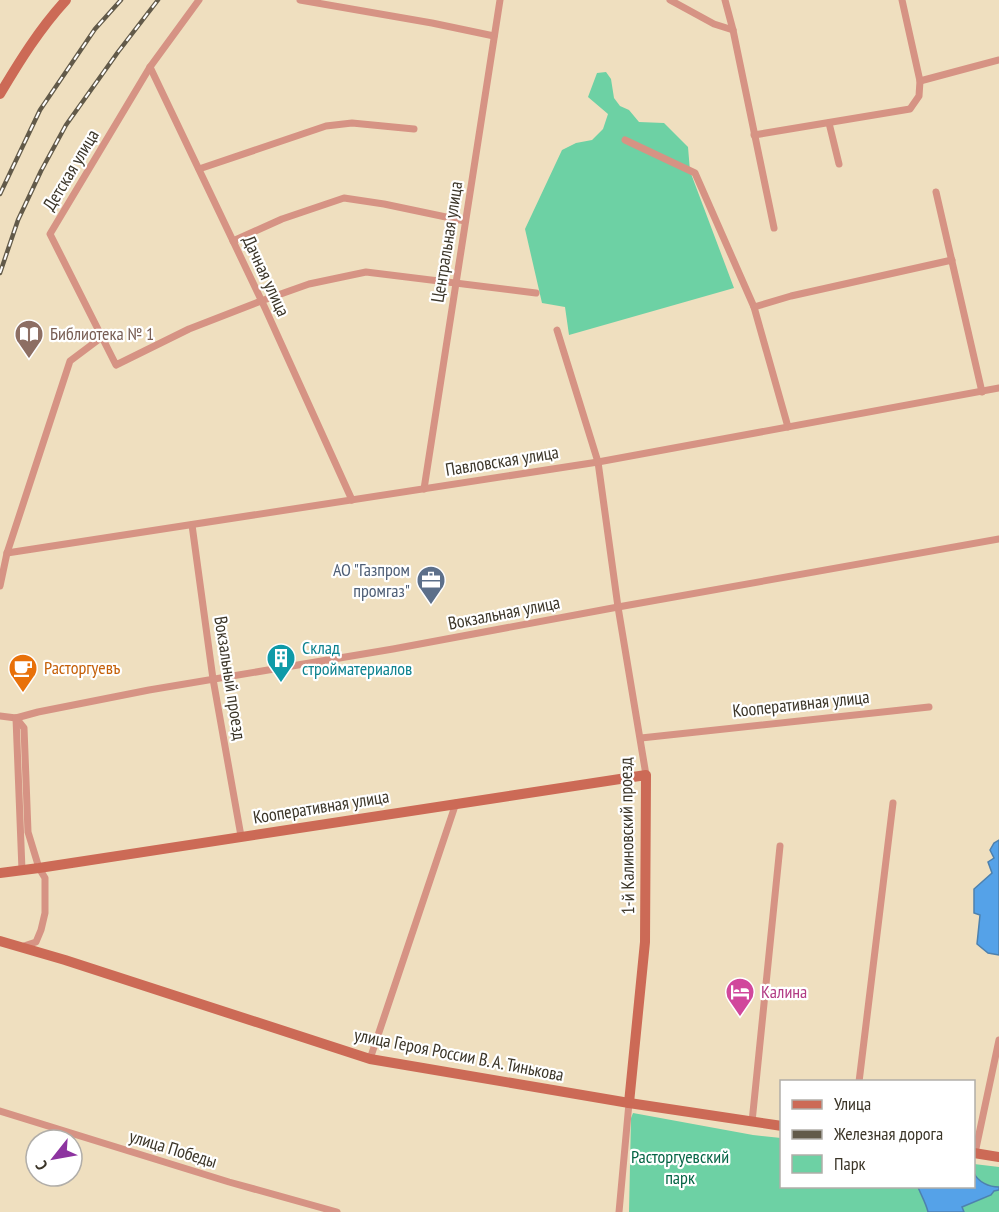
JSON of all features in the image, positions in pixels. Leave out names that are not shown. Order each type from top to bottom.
[{"type":"street","points":[[0,94],[17,65],[56,10],[66,0]]},
{"type":"street","name":"Детская улица","points":[[199,0],[150,67],[50,234],[116,365],[189,329],[261,301]]},
{"type":"street","points":[[300,0],[494,36]]},
{"type":"street","name":"Центральная улица","points":[[424,489],[500,0]]},
{"type":"street","points":[[670,0],[714,24],[733,30]]},
{"type":"street","points":[[725,0],[774,228]]},
{"type":"street","points":[[754,135],[910,110],[919,96],[920,81],[902,0]]},
{"type":"street","points":[[920,81],[999,60]]},
{"type":"street","name":"Дачная улица","points":[[150,67],[200,169],[352,500]]},
{"type":"street","points":[[200,169],[326,126],[352,123],[414,129]]},
{"type":"street","points":[[829,123],[839,164]]},
{"type":"street","points":[[625,140],[695,173],[754,307],[788,427]]},
{"type":"street","points":[[936,192],[982,392]]},
{"type":"street","points":[[233,241],[282,219],[344,198],[465,221]]},
{"type":"street","points":[[754,307],[791,296],[952,260]]},
{"type":"street","points":[[261,301],[309,284],[366,272],[536,293]]},
{"type":"street","name":"1-й Калиновский проезд","points":[[556,330],[598,462],[618,607],[646,775],[645,942],[619,1212]]},
{"type":"street","points":[[1,582],[7,553],[70,361],[102,337]]},
{"type":"street","name":"Павловская улица","points":[[7,553],[598,462],[999,388]]},
{"type":"street","name":"Вокзальный проезд","points":[[192,525],[213,679],[241,836]]},
{"type":"street","name":"Вокзальная улица","points":[[16,718],[149,690],[393,650],[999,539]]},
{"type":"street","name":"Кооперативная улица","points":[[641,738],[929,707]]},
{"type":"street","points":[[0,716],[16,718],[24,728],[28,832],[39,868],[45,879],[45,913],[41,930],[36,942],[21,947]]},
{"type":"street","points":[[16,718],[22,870]]},
{"type":"street","name":"Кооперативная улица","points":[[0,873],[646,775]]},
{"type":"street","points":[[370,1059],[456,803]]},
{"type":"street","points":[[859,1080],[893,803]]},
{"type":"street","points":[[752,1122],[780,846]]},
{"type":"street","name":"улица Героя России В. А. Тинькова","points":[[0,941],[370,1059],[629,1103],[780,1126]]},
{"type":"street","points":[[975,1148],[999,1040]]},
{"type":"street","name":"улица Победы","points":[[0,1111],[229,1182],[337,1212]]},
{"type":"street","points":[[975,1153],[999,1157]]},
{"type":"green space","points":[[606,72],[611,79],[614,98],[620,106],[629,110],[639,122],[664,123],[688,147],[690,171],[734,288],[569,335],[565,307],[542,303],[525,229],[562,150],[576,143],[592,140],[603,129],[608,114],[588,97],[597,73]]},
{"type":"green space","name":"Расторгуевский парк","points":[[633,1113],[780,1138],[780,1188],[918,1188],[928,1212],[629,1212]]},
{"type":"green space","points":[[975,1164],[999,1167],[999,1187],[978,1180],[975,1176]]},
{"type":"green space","points":[[999,1190],[999,1212],[964,1212],[962,1207]]},
{"type":"water","points":[[999,840],[999,955],[988,953],[977,944],[980,915],[974,913],[974,889],[992,873],[988,862],[994,858],[990,850]]},
{"type":"water","points":[[975,1174],[988,1185],[999,1187],[999,1190],[994,1191],[991,1195],[962,1207],[964,1212],[928,1212],[918,1188],[975,1188]]},
{"type":"railway","points":[[0,194],[40,110],[95,29],[121,0]]},
{"type":"railway","points":[[0,273],[18,220],[66,125],[158,0]]},
{"type":"place","name":"Библиотека № 1","points":[[29,360]]},
{"type":"place","name":"АО \"Газпром промгаз\"","points":[[431,606]]},
{"type":"place","name":"Склад стройматериалов","points":[[281,684]]},
{"type":"place","name":"Расторгуевъ","points":[[23,694]]},
{"type":"place","name":"Калина","points":[[740,1018]]}]
